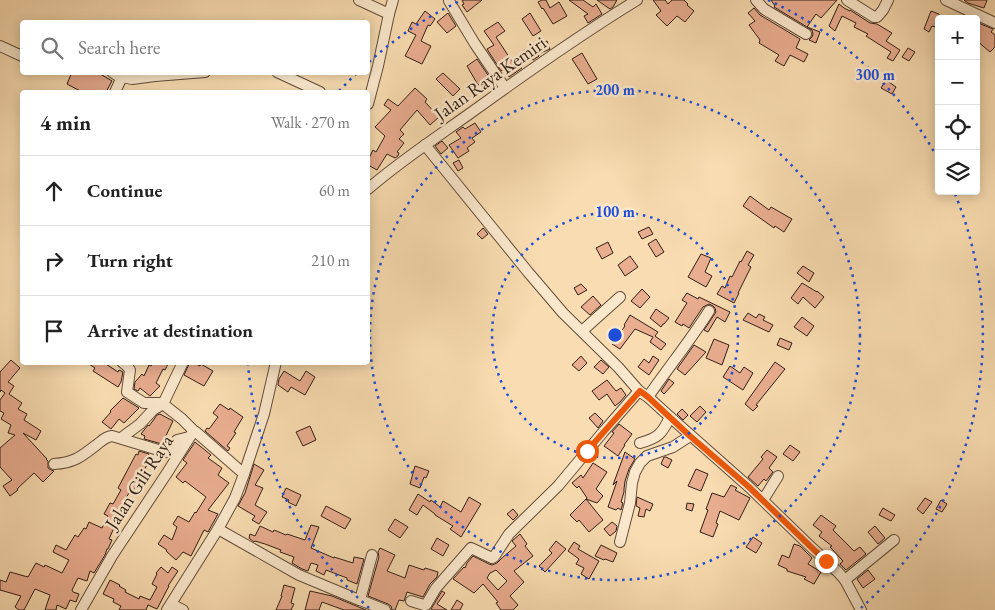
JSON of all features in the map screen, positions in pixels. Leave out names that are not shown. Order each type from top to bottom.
[{"type":"street","points":[[358,0],[389,14]]},
{"type":"street","points":[[370,96],[393,0]]},
{"type":"street","name":"Jalan Raya Kemiri","points":[[370,187],[504,88],[637,0]]},
{"type":"street","points":[[756,0],[764,9],[806,34]]},
{"type":"street","points":[[847,0],[871,16],[877,17],[888,0]]},
{"type":"street","points":[[946,0],[995,23]]},
{"type":"street","points":[[449,1],[504,88]]},
{"type":"street","points":[[0,46],[20,55]]},
{"type":"street","points":[[115,90],[117,75],[132,79],[168,75]]},
{"type":"street","points":[[283,75],[316,90]]},
{"type":"street","points":[[425,145],[563,313],[644,394],[763,500],[838,572],[845,580],[861,610]]},
{"type":"street","points":[[582,331],[620,297]]},
{"type":"street","points":[[411,601],[426,605],[436,588],[471,548],[494,557],[509,534],[558,486],[604,431],[644,394],[674,360],[710,311]]},
{"type":"street","points":[[54,464],[66,463],[79,458],[106,437],[121,438],[168,452],[177,440],[192,434],[182,419],[163,404],[144,403],[127,392],[130,370],[126,365]]},
{"type":"street","points":[[121,438],[140,424],[153,410],[163,404],[182,365]]},
{"type":"street","points":[[183,610],[169,607],[218,529],[235,498],[264,414],[275,365]]},
{"type":"street","points":[[640,443],[654,439],[670,418]]},
{"type":"street","name":"Jalan Gili Raya","points":[[81,610],[112,556],[192,434],[196,432],[244,474]]},
{"type":"street","points":[[620,542],[630,503],[632,483],[640,463],[647,456],[673,447],[690,436]]},
{"type":"street","points":[[763,500],[778,476]]},
{"type":"street","points":[[218,529],[299,576],[385,610]]},
{"type":"street","points":[[845,580],[894,540]]},
{"type":"street","points":[[360,600],[372,555]]},
{"type":"building","points":[[462,0],[482,0],[467,12],[462,5],[464,4]]},
{"type":"building","points":[[546,0],[550,8],[559,2],[567,16],[553,24],[538,2]]},
{"type":"building","points":[[569,0],[583,0],[593,7],[596,4],[602,14],[588,23],[584,16],[588,14]]},
{"type":"building","points":[[597,0],[617,0],[610,9]]},
{"type":"building","points":[[653,0],[665,0],[668,4],[672,0],[684,0],[694,11],[685,22],[677,16],[667,26],[656,15],[661,11]]},
{"type":"building","points":[[771,0],[837,0],[821,18],[816,14],[807,27],[774,7]]},
{"type":"building","points":[[964,0],[987,0],[984,8]]},
{"type":"building","points":[[839,4],[870,23],[877,24],[892,33],[886,41],[900,50],[893,61],[887,58],[891,52],[866,36],[868,34],[854,27],[856,23],[842,16],[835,31],[829,26]]},
{"type":"building","points":[[754,8],[760,15],[800,39],[796,48],[808,54],[804,62],[790,55],[784,66],[775,61],[779,55],[759,43],[760,40],[749,25],[755,21],[748,13]]},
{"type":"building","points":[[425,11],[435,19],[430,26],[428,25],[421,41],[431,46],[422,64],[405,56],[416,35],[408,31],[412,22],[416,24]]},
{"type":"building","points":[[931,11],[939,14],[935,15],[935,27],[932,26],[929,32],[924,29]]},
{"type":"building","points":[[448,13],[456,26],[447,33],[437,22]]},
{"type":"building","points":[[530,13],[541,31],[533,36],[522,19]]},
{"type":"building","points":[[498,22],[505,31],[496,37],[513,63],[516,61],[522,68],[509,77],[504,69],[501,71],[487,49],[494,45],[484,31]]},
{"type":"building","points":[[980,24],[993,29],[991,32],[995,35],[995,47],[990,52],[980,43]]},
{"type":"building","points":[[807,27],[820,32],[816,43],[809,40],[813,34],[812,30]]},
{"type":"building","points":[[547,41],[550,49],[538,54],[539,56],[533,60],[530,56],[528,57],[524,50]]},
{"type":"building","points":[[908,48],[915,52],[909,61],[902,57]]},
{"type":"building","points":[[582,53],[597,79],[588,84],[572,59]]},
{"type":"building","points":[[477,59],[490,78],[478,85],[467,66]]},
{"type":"building","points":[[443,73],[460,89],[453,96],[436,79]]},
{"type":"building","points":[[71,75],[102,75],[112,81],[107,90],[78,90],[67,84]]},
{"type":"building","points":[[886,80],[896,87],[892,94],[881,88]]},
{"type":"building","points":[[415,88],[427,99],[425,102],[439,117],[430,125],[417,110],[400,130],[404,134],[399,139],[404,143],[397,152],[399,153],[398,156],[395,158],[387,154],[377,170],[370,166],[370,156],[373,150],[376,152],[385,136],[375,127],[391,110],[384,105],[388,99],[398,106]]},
{"type":"building","points":[[475,123],[481,132],[472,138],[475,142],[467,148],[469,151],[458,158],[449,145],[461,138],[456,132],[463,127],[465,129]]},
{"type":"building","points":[[442,141],[448,148],[441,154],[435,146]]},
{"type":"building","points":[[459,160],[463,168],[458,171],[453,163]]},
{"type":"building","points":[[750,196],[769,210],[771,207],[792,219],[784,232],[775,226],[774,228],[743,206]]},
{"type":"building","points":[[649,227],[653,234],[642,239],[638,232]]},
{"type":"building","points":[[483,228],[488,234],[482,239],[477,234]]},
{"type":"building","points":[[656,239],[664,252],[656,257],[648,244]]},
{"type":"building","points":[[608,242],[613,253],[602,259],[596,248]]},
{"type":"building","points":[[747,251],[754,255],[748,265],[751,267],[734,303],[717,294],[722,286],[725,288],[730,276],[732,277]]},
{"type":"building","points":[[701,254],[711,258],[705,272],[712,276],[706,287],[688,277]]},
{"type":"building","points":[[630,256],[638,267],[625,276],[618,265]]},
{"type":"building","points":[[803,266],[814,273],[809,282],[797,273]]},
{"type":"building","points":[[802,283],[824,297],[815,308],[803,297],[798,304],[791,298]]},
{"type":"building","points":[[581,284],[587,290],[578,295],[574,288]]},
{"type":"building","points":[[642,289],[650,297],[640,308],[631,301]]},
{"type":"building","points":[[687,293],[730,312],[725,322],[717,317],[708,332],[704,330],[716,312],[715,308],[709,304],[703,307],[689,328],[675,322],[687,303],[682,300]]},
{"type":"building","points":[[593,296],[601,305],[590,315],[581,307]]},
{"type":"building","points":[[656,309],[669,318],[661,327],[650,318]]},
{"type":"building","points":[[748,313],[756,318],[759,314],[765,317],[763,320],[773,325],[769,332],[743,320]]},
{"type":"building","points":[[630,315],[658,332],[655,336],[666,344],[661,350],[650,342],[653,337],[635,329],[620,349],[612,344],[625,326]]},
{"type":"building","points":[[802,317],[814,326],[807,336],[794,327]]},
{"type":"building","points":[[780,338],[792,343],[789,350],[777,345]]},
{"type":"building","points":[[714,339],[729,345],[722,365],[706,358]]},
{"type":"building","points":[[694,345],[706,352],[685,375],[677,369]]},
{"type":"building","points":[[581,356],[587,363],[579,371],[572,365]]},
{"type":"building","points":[[653,356],[659,360],[649,375],[638,367],[644,359],[649,363]]},
{"type":"building","points":[[11,360],[20,368],[8,382],[14,386],[9,394],[22,403],[18,409],[27,414],[24,420],[41,431],[36,440],[23,433],[47,459],[48,468],[54,471],[43,482],[34,473],[10,496],[3,486],[12,480],[0,467],[0,448],[15,435],[8,433],[11,425],[1,419],[4,413],[0,411],[0,400],[5,393],[1,390],[0,392],[0,372]]},
{"type":"building","points":[[601,360],[609,367],[603,374],[594,367]]},
{"type":"building","points":[[775,362],[785,369],[753,411],[745,404]]},
{"type":"building","points":[[90,365],[108,365],[118,372],[119,370],[123,372],[118,387],[93,371],[95,368]]},
{"type":"building","points":[[149,365],[168,365],[165,370],[163,369],[156,383],[160,386],[150,396],[140,388],[138,391],[134,389],[135,382],[142,374],[144,376]]},
{"type":"building","points":[[189,365],[203,365],[213,371],[204,386],[184,375]]},
{"type":"building","points":[[730,366],[740,373],[744,367],[753,373],[743,390],[723,377]]},
{"type":"building","points":[[284,371],[300,381],[306,371],[315,377],[305,395],[291,387],[288,392],[278,385]]},
{"type":"building","points":[[669,379],[674,383],[664,394],[661,391]]},
{"type":"building","points":[[607,380],[616,391],[621,388],[626,395],[615,406],[607,394],[599,400],[592,391]]},
{"type":"building","points":[[123,398],[139,408],[124,423],[119,419],[111,429],[102,422]]},
{"type":"building","points":[[220,404],[243,417],[234,432],[236,433],[227,446],[230,448],[228,451],[205,431],[207,428],[209,429],[218,417],[213,413]]},
{"type":"building","points":[[700,406],[706,412],[697,422],[690,416]]},
{"type":"building","points":[[682,409],[688,415],[683,420],[677,414]]},
{"type":"building","points":[[595,413],[603,421],[598,428],[589,418]]},
{"type":"building","points":[[160,414],[173,421],[162,444],[144,439],[145,436],[141,434]]},
{"type":"building","points":[[619,424],[632,434],[618,456],[604,446]]},
{"type":"building","points":[[310,426],[316,440],[303,446],[296,432]]},
{"type":"building","points":[[195,442],[211,455],[208,458],[222,468],[218,475],[229,483],[208,510],[218,514],[208,532],[204,530],[191,556],[183,552],[176,560],[158,544],[164,535],[172,540],[177,527],[173,524],[178,516],[189,522],[206,497],[185,481],[183,483],[176,477],[187,463],[183,460]]},
{"type":"building","points":[[790,445],[800,452],[793,461],[783,454]]},
{"type":"building","points":[[767,450],[777,457],[769,468],[773,472],[766,481],[764,479],[758,486],[748,477],[763,459],[761,457]]},
{"type":"building","points":[[139,451],[149,454],[147,460],[149,461],[131,495],[129,493],[120,508],[125,511],[117,521],[109,539],[112,540],[105,555],[94,573],[90,571],[87,581],[78,578],[72,590],[79,594],[76,602],[70,600],[66,609],[57,605],[56,610],[45,610],[50,595],[35,589],[24,610],[19,610],[15,607],[21,596],[0,590],[0,580],[6,582],[10,572],[28,577],[36,563],[62,573],[69,560],[53,552],[56,545],[66,550],[75,535],[78,537],[84,528],[86,529],[89,522],[102,528],[108,516],[104,514],[110,503],[113,504],[121,490],[118,488]]},
{"type":"building","points":[[625,452],[635,459],[625,481],[621,510],[618,508],[616,510],[608,507],[617,481],[613,485]]},
{"type":"building","points":[[664,457],[672,460],[668,468],[661,464]]},
{"type":"building","points":[[593,463],[607,472],[596,489],[603,496],[597,503],[586,499],[579,486],[577,488],[572,483],[581,475],[583,478]]},
{"type":"building","points":[[254,464],[264,470],[255,485],[263,488],[255,505],[267,512],[259,524],[252,520],[255,516],[238,506],[245,493]]},
{"type":"building","points":[[415,466],[429,471],[426,478],[424,477],[420,488],[410,484]]},
{"type":"building","points":[[696,469],[708,474],[701,491],[688,486]]},
{"type":"building","points":[[731,485],[737,488],[735,490],[750,498],[739,520],[720,511],[713,537],[700,532],[712,493],[724,497]]},
{"type":"building","points":[[286,488],[301,495],[296,506],[282,497]]},
{"type":"building","points":[[418,494],[440,507],[443,501],[461,512],[469,497],[481,504],[461,537],[450,529],[453,526],[423,505],[417,515],[409,510]]},
{"type":"building","points":[[637,497],[653,504],[650,511],[646,509],[644,517],[638,516],[640,508],[636,506]]},
{"type":"building","points":[[925,498],[932,502],[923,514],[917,509]]},
{"type":"building","points":[[586,499],[603,520],[589,532],[579,520],[577,522],[570,515]]},
{"type":"building","points":[[941,500],[947,504],[942,512],[936,509]]},
{"type":"building","points":[[687,503],[694,504],[692,511],[686,509]]},
{"type":"building","points":[[326,506],[351,519],[345,529],[321,516]]},
{"type":"building","points":[[883,508],[895,515],[891,521],[879,515]]},
{"type":"building","points":[[513,509],[518,515],[513,520],[507,514]]},
{"type":"building","points":[[821,515],[836,526],[833,530],[854,551],[860,547],[866,554],[846,570],[840,564],[843,561],[830,547],[832,546],[819,536],[822,532],[813,525]]},
{"type":"building","points":[[395,519],[408,527],[400,538],[388,530]]},
{"type":"building","points":[[612,522],[617,526],[616,531],[610,536],[604,529]]},
{"type":"building","points":[[311,525],[319,527],[311,548],[334,558],[353,563],[354,557],[364,559],[357,584],[326,570],[324,575],[316,571],[318,565],[311,563],[308,571],[302,569],[292,563],[294,557],[265,544],[254,542],[249,538],[250,534],[255,536],[260,526],[273,532],[274,530],[305,540]]},
{"type":"building","points":[[875,526],[885,538],[878,544],[868,532]]},
{"type":"building","points":[[520,534],[527,544],[525,546],[533,556],[514,571],[524,582],[510,596],[518,605],[513,610],[501,610],[496,603],[498,602],[483,584],[474,593],[453,579],[465,568],[473,556],[492,565],[497,563],[516,546],[512,541]],"holes":[[[496,570],[507,581],[498,590],[487,578],[490,573]]]},
{"type":"building","points":[[753,537],[762,543],[756,553],[746,547]]},
{"type":"building","points":[[437,538],[449,545],[443,556],[431,549]]},
{"type":"building","points":[[556,541],[566,549],[545,572],[539,566],[552,553],[549,550]]},
{"type":"building","points":[[574,542],[580,546],[578,549],[599,561],[589,579],[581,574],[584,568],[576,564],[579,559],[568,551]]},
{"type":"building","points":[[794,544],[800,546],[812,558],[808,564],[821,572],[814,584],[804,579],[806,577],[787,571],[787,569],[778,565],[782,555],[789,558]]},
{"type":"building","points":[[601,545],[617,553],[613,562],[595,556]]},
{"type":"building","points":[[380,548],[395,555],[387,571],[405,578],[409,565],[438,572],[437,577],[430,584],[423,597],[407,592],[404,601],[399,600],[395,610],[392,610],[388,604],[368,596]]},
{"type":"building","points":[[161,567],[168,573],[172,567],[178,571],[157,609],[148,605],[146,610],[119,610],[121,606],[113,602],[114,599],[103,594],[110,580],[120,585],[126,590],[125,592],[139,599],[140,596],[150,600],[157,587],[152,584],[156,573]]},
{"type":"building","points":[[868,570],[875,579],[863,588],[857,579]]},
{"type":"building","points":[[284,585],[295,588],[291,603],[294,604],[291,610],[276,610],[282,596]]},
{"type":"building","points":[[310,591],[332,596],[366,610],[344,610],[322,602],[319,610],[305,610]]},
{"type":"building","points":[[442,591],[445,593],[437,604],[447,610],[431,609]]},
{"type":"building","points":[[457,600],[463,604],[460,610],[451,610]]},
{"type":"route","points":[[587,451],[622,409],[640,391],[749,487],[826,561]]}]
